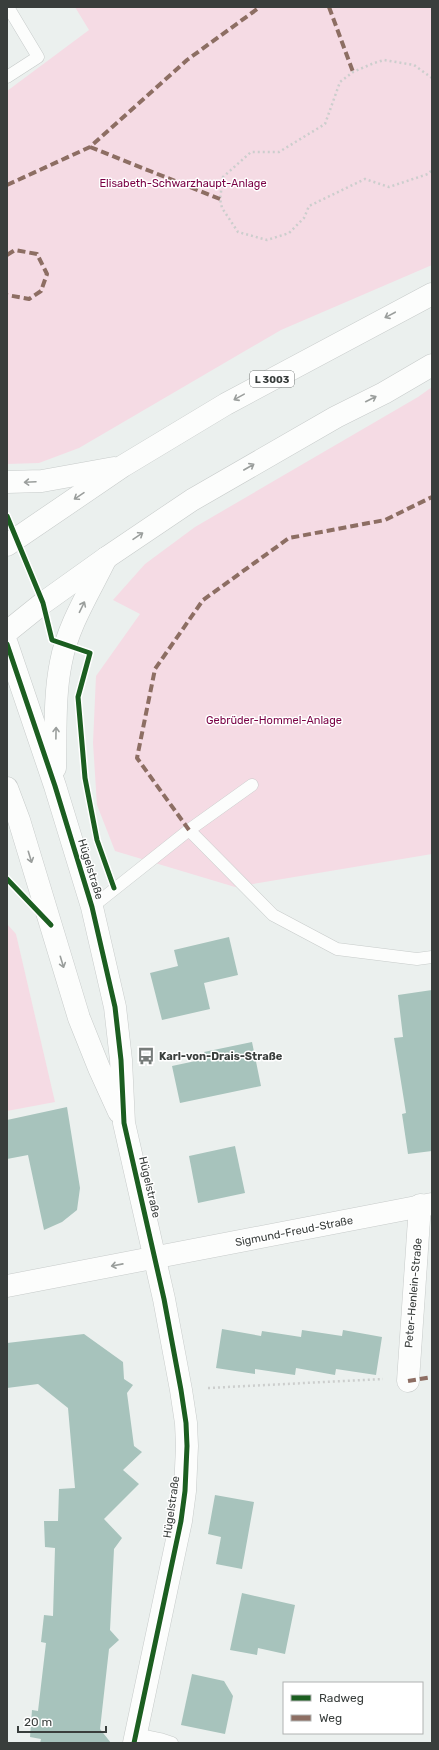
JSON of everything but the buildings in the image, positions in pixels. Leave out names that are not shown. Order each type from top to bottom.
[{"type":"street","name":"L 3003","points":[[7,546],[123,466],[226,404],[432,294]]},
{"type":"street","points":[[7,632],[43,603],[106,558],[192,500],[336,417],[384,393],[432,365]]},
{"type":"street","points":[[7,482],[42,481],[123,466]]},
{"type":"street","points":[[55,786],[57,696],[61,661],[77,617],[106,558]]},
{"type":"street","name":"Hügelstraße","points":[[7,644],[55,786],[92,907],[115,1007],[121,1060],[124,1123],[155,1258],[182,1390],[186,1423],[187,1446],[185,1492],[181,1521],[135,1739]]},
{"type":"street","name":"Hügelstraße","points":[[7,788],[13,815],[79,1018],[99,1068],[124,1123]]},
{"type":"street","name":"Sigmund-Freud-Straße","points":[[155,1258],[426,1204]]},
{"type":"street","name":"Peter-Henlein-Straße","points":[[407,1380],[426,1204]]},
{"type":"street","points":[[7,1286],[155,1258]]},
{"type":"lane","points":[[7,77],[38,57],[8,7]]},
{"type":"lane","points":[[92,907],[189,830],[252,786]]},
{"type":"lane","points":[[189,830],[273,915],[337,949],[417,959],[432,957]]},
{"type":"lane","points":[[135,1739],[160,1739],[172,1743]]},
{"type":"path","points":[[432,78],[414,65],[384,60],[353,72],[340,82],[325,124],[279,152],[251,152],[224,178],[220,199],[222,208],[238,232],[268,240],[289,233],[304,218],[309,206],[365,179],[389,187],[428,174],[432,170]]},
{"type":"path","points":[[182,1390],[407,1380]]},
{"type":"green space","name":"Elisabeth-Schwarzhaupt-Anlage","points":[[75,7],[432,7],[432,265],[281,330],[79,448],[39,463],[7,464],[7,91],[89,30]]},
{"type":"green space","name":"Gebrüder-Hommel-Anlage","points":[[432,387],[432,854],[235,887],[115,851],[97,805],[93,743],[96,676],[140,614],[113,600],[145,564],[195,527],[418,397]]},
{"type":"green space","points":[[7,924],[16,934],[55,1102],[7,1111]]},
{"type":"marked path","points":[[7,185],[90,147],[187,60],[260,7]]},
{"type":"marked path","points":[[329,7],[353,72]]},
{"type":"marked path","points":[[90,147],[220,199]]},
{"type":"marked path","points":[[7,255],[15,250],[37,254],[47,274],[41,291],[29,299],[7,295]]},
{"type":"marked path","points":[[189,830],[137,758],[155,669],[203,600],[289,538],[385,520],[432,497]]},
{"type":"marked path","points":[[408,1381],[432,1377]]},
{"type":"cycle path","points":[[7,516],[43,603],[52,640],[90,653],[78,697],[85,778],[97,840],[114,888]]},
{"type":"cycle path","points":[[7,644],[55,786],[92,907],[115,1007],[121,1060],[124,1123],[164,1299],[186,1423],[187,1446],[185,1491],[181,1521],[134,1743]]},
{"type":"cycle path","points":[[7,879],[51,925]]},
{"type":"place","name":"Karl-von-Drais-Straße","points":[[146,1056]]}]
